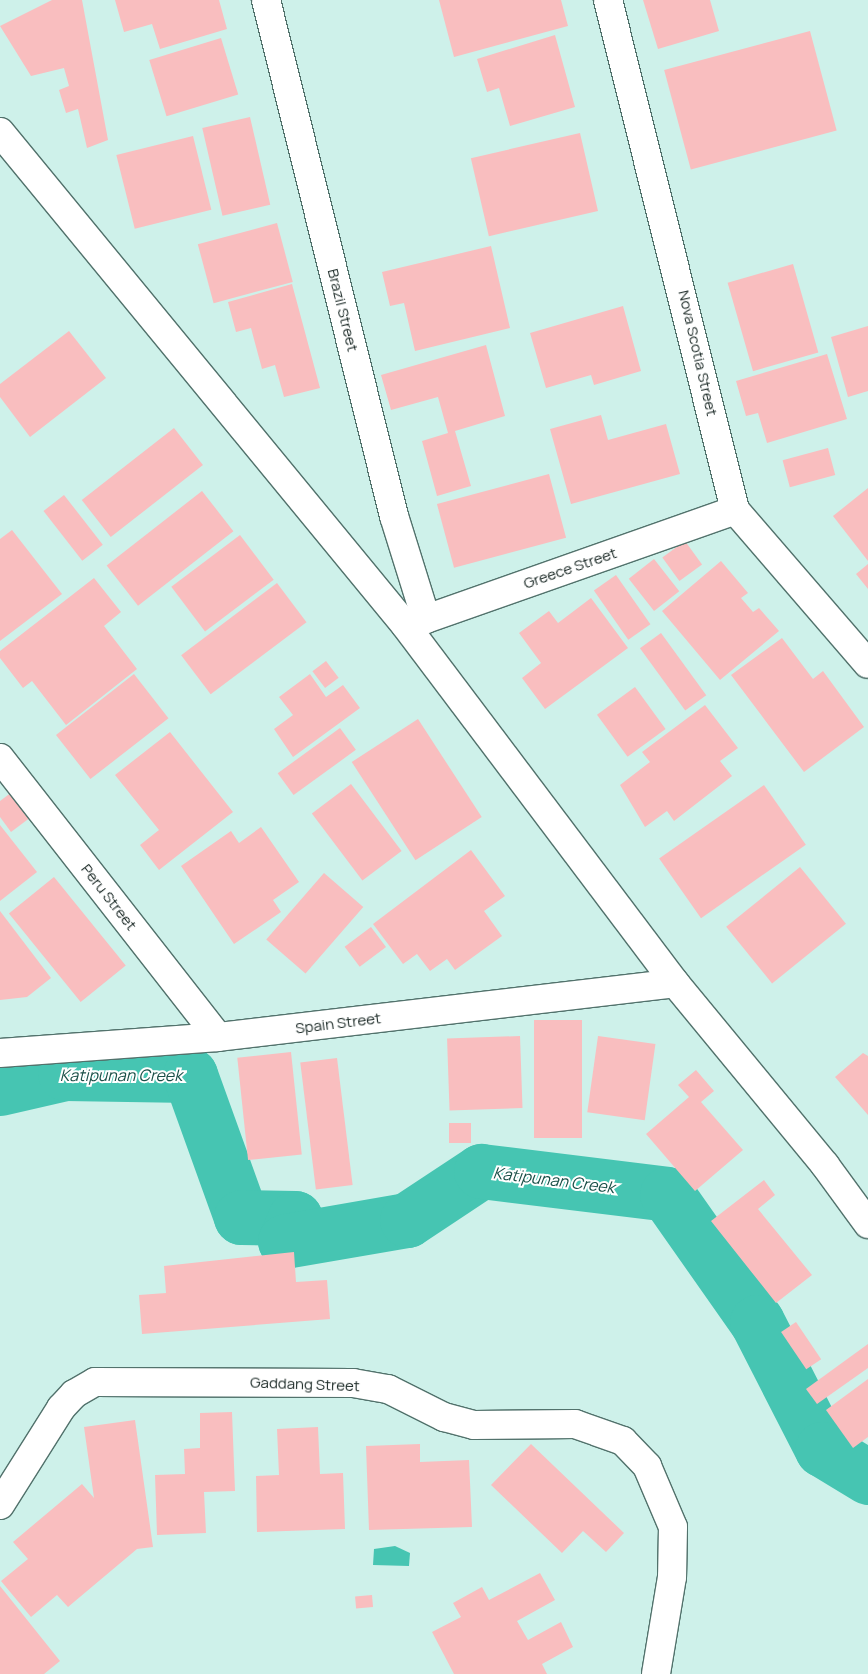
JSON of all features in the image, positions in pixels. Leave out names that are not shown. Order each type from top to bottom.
[{"type":"street","name":"Brazil Street","points":[[266,0],[394,516],[416,623]]},
{"type":"street","name":"Nova Scotia Street","points":[[608,0],[735,510],[868,664]]},
{"type":"street","points":[[0,132],[416,623],[675,983],[825,1165],[868,1224]]},
{"type":"street","name":"Greece Street","points":[[416,623],[735,510]]},
{"type":"street","name":"Peru Street","points":[[0,758],[218,1037]]},
{"type":"street","name":"Spain Street","points":[[0,1053],[218,1037],[675,983]]},
{"type":"street","name":"Gaddang Street","points":[[0,1505],[61,1408],[74,1394],[95,1382],[352,1384],[388,1390],[444,1417],[474,1425],[575,1424],[623,1440],[647,1466],[673,1527],[672,1577],[656,1674]]},
{"type":"shaded area","points":[[395,1546],[410,1553],[409,1566],[373,1565],[374,1549]]},
{"type":"building","points":[[52,0],[82,0],[108,140],[87,148],[78,109],[66,113],[59,90],[69,86],[64,68],[31,76],[0,26]]},
{"type":"building","points":[[115,0],[219,0],[227,29],[160,49],[152,24],[124,32]]},
{"type":"building","points":[[439,0],[561,0],[568,26],[454,57]]},
{"type":"building","points":[[643,0],[710,0],[719,31],[658,49]]},
{"type":"building","points":[[810,31],[837,130],[691,170],[664,70]]},
{"type":"building","points":[[555,35],[575,107],[510,126],[499,88],[487,92],[477,59]]},
{"type":"building","points":[[221,38],[238,94],[167,116],[149,60]]},
{"type":"building","points":[[250,117],[270,205],[223,216],[202,128]]},
{"type":"building","points":[[580,133],[598,211],[489,236],[471,158]]},
{"type":"building","points":[[193,136],[211,210],[135,229],[116,155]]},
{"type":"building","points":[[277,223],[293,282],[214,303],[198,244]]},
{"type":"building","points":[[491,246],[510,328],[415,351],[404,303],[390,306],[382,272]]},
{"type":"building","points":[[793,264],[818,352],[753,371],[728,283]]},
{"type":"building","points":[[292,284],[320,388],[284,397],[275,365],[262,369],[251,328],[236,332],[228,302]]},
{"type":"building","points":[[623,306],[641,371],[594,385],[591,375],[546,388],[530,333]]},
{"type":"building","points":[[868,326],[868,391],[848,397],[831,337]]},
{"type":"building","points":[[69,331],[106,378],[30,437],[0,397],[0,384]]},
{"type":"building","points":[[486,345],[505,416],[455,431],[471,486],[437,496],[422,441],[448,433],[438,397],[391,410],[381,375]]},
{"type":"building","points":[[827,354],[847,419],[767,443],[758,413],[746,416],[736,381]]},
{"type":"building","points":[[601,415],[608,440],[666,424],[680,474],[571,504],[550,429]]},
{"type":"building","points":[[174,428],[203,465],[111,537],[82,500]]},
{"type":"building","points":[[828,448],[835,475],[790,487],[783,460]]},
{"type":"building","points":[[549,474],[566,538],[454,568],[437,504]]},
{"type":"building","points":[[868,488],[868,561],[833,516]]},
{"type":"building","points":[[202,491],[233,531],[138,606],[107,565]]},
{"type":"building","points":[[64,495],[103,545],[82,561],[44,511]]},
{"type":"building","points":[[12,530],[62,594],[0,641],[0,539]]},
{"type":"building","points":[[240,535],[274,580],[205,631],[171,587]]},
{"type":"building","points":[[685,541],[702,564],[679,581],[662,557]]},
{"type":"building","points":[[654,559],[679,591],[654,611],[629,579]]},
{"type":"building","points":[[721,561],[748,593],[741,598],[753,612],[759,608],[779,631],[720,680],[662,611]]},
{"type":"building","points":[[868,564],[868,589],[856,574]]},
{"type":"building","points":[[616,575],[650,624],[628,640],[594,590]]},
{"type":"building","points":[[94,578],[121,612],[104,626],[137,669],[66,725],[32,681],[23,688],[0,658],[0,651]]},
{"type":"building","points":[[277,583],[306,622],[211,694],[181,655]]},
{"type":"building","points":[[591,598],[628,648],[545,709],[522,678],[541,663],[519,633],[549,611],[558,623]]},
{"type":"building","points":[[661,633],[706,695],[685,711],[640,648]]},
{"type":"building","points":[[782,638],[813,679],[823,671],[864,727],[804,772],[731,675]]},
{"type":"building","points":[[326,661],[339,678],[325,688],[312,671]]},
{"type":"building","points":[[134,674],[168,718],[90,779],[56,735]]},
{"type":"building","points":[[310,674],[326,697],[343,685],[360,708],[293,757],[274,729],[293,715],[279,697]]},
{"type":"building","points":[[635,687],[666,729],[628,757],[597,715]]},
{"type":"building","points":[[705,705],[738,748],[720,761],[732,776],[674,821],[667,811],[645,827],[620,785],[650,762],[642,752]]},
{"type":"building","points":[[418,719],[482,817],[415,860],[352,762]]},
{"type":"building","points":[[340,728],[356,750],[294,795],[278,773]]},
{"type":"building","points":[[170,732],[233,812],[159,870],[140,845],[159,830],[115,775]]},
{"type":"building","points":[[351,784],[402,851],[362,881],[312,813]]},
{"type":"building","points":[[764,785],[806,845],[701,918],[659,858]]},
{"type":"building","points":[[12,792],[31,817],[11,832],[0,817],[0,801]]},
{"type":"building","points":[[0,825],[37,872],[0,901]]},
{"type":"building","points":[[261,827],[299,882],[273,900],[281,912],[234,944],[181,866],[231,831],[239,843]]},
{"type":"building","points":[[471,850],[505,896],[484,911],[502,936],[455,970],[447,959],[430,971],[417,954],[403,964],[373,924]]},
{"type":"building","points":[[800,867],[846,924],[772,984],[726,927]]},
{"type":"building","points":[[324,873],[363,907],[306,974],[266,939]]},
{"type":"building","points":[[54,877],[126,966],[81,1002],[9,914]]},
{"type":"building","points":[[0,911],[51,978],[27,997],[0,1000]]},
{"type":"building","points":[[371,927],[386,947],[360,967],[345,947]]},
{"type":"building","points":[[534,1020],[582,1020],[582,1138],[534,1138]]},
{"type":"building","points":[[520,1036],[523,1108],[450,1111],[447,1039]]},
{"type":"building","points":[[598,1036],[655,1044],[645,1120],[587,1112]]},
{"type":"building","points":[[291,1052],[302,1154],[248,1160],[237,1058]]},
{"type":"building","points":[[863,1053],[868,1056],[868,1115],[835,1077]]},
{"type":"building","points":[[337,1058],[353,1185],[316,1190],[300,1063]]},
{"type":"building","points":[[696,1070],[714,1091],[701,1102],[743,1150],[695,1191],[646,1134],[689,1097],[678,1085]]},
{"type":"building","points":[[449,1123],[471,1123],[471,1143],[449,1143]]},
{"type":"building","points":[[764,1180],[775,1195],[758,1209],[812,1275],[776,1303],[711,1221]]},
{"type":"building","points":[[294,1252],[296,1282],[327,1280],[330,1319],[142,1334],[139,1295],[166,1293],[164,1266]]},
{"type":"building","points":[[796,1322],[821,1359],[806,1369],[781,1332]]},
{"type":"building","points":[[868,1344],[868,1368],[817,1404],[806,1389]]},
{"type":"building","points":[[868,1379],[868,1437],[853,1448],[826,1410]]},
{"type":"building","points":[[232,1412],[235,1491],[204,1492],[206,1533],[157,1535],[155,1475],[185,1474],[184,1449],[200,1448],[200,1413]]},
{"type":"building","points":[[135,1420],[153,1547],[137,1549],[68,1607],[57,1595],[31,1617],[1,1581],[28,1559],[13,1542],[82,1484],[94,1498],[84,1427]]},
{"type":"building","points":[[318,1427],[320,1474],[343,1473],[345,1529],[257,1532],[256,1476],[279,1475],[277,1429]]},
{"type":"building","points":[[420,1444],[420,1462],[469,1460],[472,1527],[369,1530],[366,1446]]},
{"type":"building","points":[[531,1444],[624,1533],[606,1552],[583,1531],[562,1553],[491,1485]]},
{"type":"building","points":[[540,1573],[555,1600],[517,1621],[528,1640],[561,1622],[573,1647],[542,1664],[547,1674],[454,1674],[432,1632],[461,1617],[453,1603],[482,1587],[489,1600]]},
{"type":"building","points":[[0,1586],[60,1661],[44,1674],[0,1674]]},
{"type":"building","points":[[372,1595],[373,1607],[356,1608],[355,1596]]},
{"type":"waterway","name":"Katipunan Creek","points":[[0,1088],[65,1073],[190,1075],[241,1217],[295,1218],[285,1241],[407,1220],[481,1171],[667,1194],[757,1322],[822,1449],[868,1477]]}]
